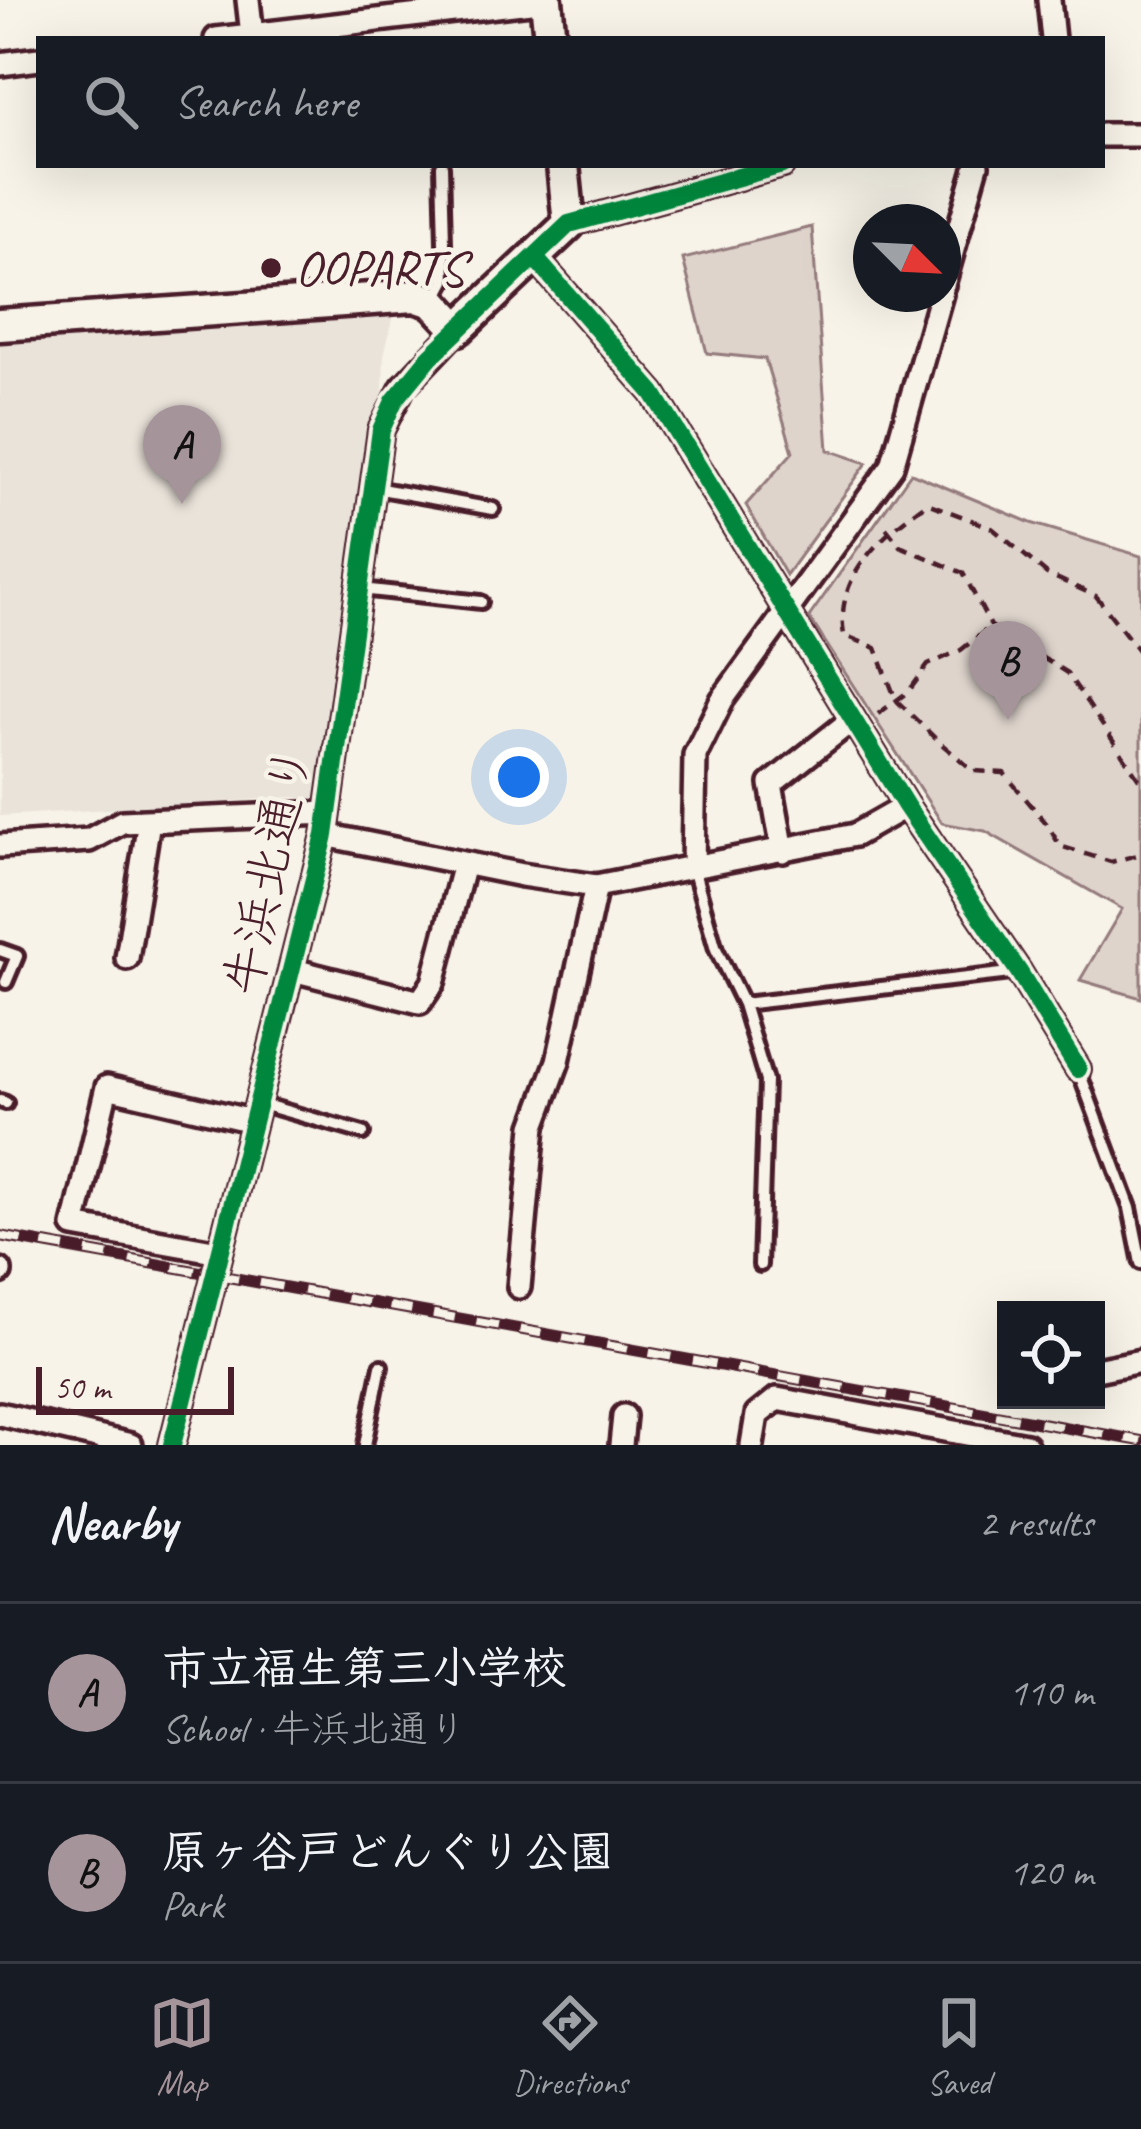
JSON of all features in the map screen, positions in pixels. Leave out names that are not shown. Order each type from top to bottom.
[{"type":"street","points":[[248,0],[252,35]]},
{"type":"street","points":[[243,36],[547,0],[550,36]]},
{"type":"street","points":[[1048,0],[1053,36]]},
{"type":"street","points":[[0,64],[36,59]]},
{"type":"street","points":[[1105,135],[1141,135]]},
{"type":"street","points":[[563,168],[568,224]]},
{"type":"street","points":[[0,325],[401,296],[425,297],[458,329],[568,224],[771,168]]},
{"type":"street","points":[[961,221],[976,168]]},
{"type":"street","points":[[535,258],[653,393],[907,806],[1078,1069]]},
{"type":"street","points":[[693,866],[695,755],[722,700],[892,466],[935,312]]},
{"type":"street","name":"牛浜北通り","points":[[172,1445],[326,824],[386,415],[403,387],[458,329]]},
{"type":"street","points":[[783,851],[771,784],[853,719]]},
{"type":"street","points":[[0,846],[89,840],[122,823],[148,821],[326,824],[464,864],[596,886],[855,835],[907,806]]},
{"type":"street","points":[[127,958],[148,821]]},
{"type":"street","points":[[293,970],[420,1002],[434,983],[464,864]]},
{"type":"street","points":[[519,1287],[534,1126],[558,1061],[596,886]]},
{"type":"street","points":[[220,1252],[74,1226],[107,1087],[255,1112]]},
{"type":"street","points":[[1105,1368],[1141,1361]]},
{"type":"street","points":[[752,1445],[757,1415],[777,1399],[1026,1445]]},
{"type":"street","points":[[0,1414],[130,1445]]},
{"type":"street","points":[[621,1445],[624,1416]]},
{"type":"lane","points":[[433,302],[446,281],[442,168]]},
{"type":"lane","points":[[374,488],[493,509]]},
{"type":"lane","points":[[362,589],[481,602]]},
{"type":"lane","points":[[693,866],[716,949],[743,1004],[766,1081],[760,1265]]},
{"type":"lane","points":[[0,950],[17,956],[6,982]]},
{"type":"lane","points":[[743,1004],[1018,972]]},
{"type":"lane","points":[[1078,1069],[1130,1208],[1141,1263]]},
{"type":"lane","points":[[255,1112],[363,1132]]},
{"type":"lane","points":[[365,1445],[381,1366]]},
{"type":"path","points":[[865,502],[900,546],[963,573],[991,626],[1067,673],[1141,782]]},
{"type":"path","points":[[1141,654],[1096,596],[1047,574],[992,528],[927,503],[887,531],[847,583],[844,635],[876,648],[896,700],[974,771],[1004,773],[1060,846],[1112,862],[1141,854]]},
{"type":"path","points":[[896,700],[910,691],[928,665],[962,650],[991,626]]},
{"type":"shaded area","points":[[812,227],[828,450],[867,463],[786,575],[746,505],[793,452],[765,359],[707,353],[683,259]]},
{"type":"shaded area","points":[[395,311],[384,355],[326,806],[295,797],[0,816],[0,345],[215,317]]},
{"type":"shaded area","points":[[911,473],[1031,523],[1141,556],[1141,998],[1080,980],[1122,909],[985,831],[942,823],[809,617]]},
{"type":"railway","points":[[0,1236],[1141,1441]]},
{"type":"cycle path","points":[[172,1445],[325,835],[381,430],[394,401],[430,357],[569,224],[771,168]]},
{"type":"cycle path","points":[[535,258],[653,393],[906,806],[1019,972],[1078,1069]]},
{"type":"place","name":"OOPARTS","points":[[271,268]]},
{"type":"place","name":"市立福生第三小学校","points":[[182,504]]},
{"type":"place","name":"原ヶ谷戸どんぐり公園","points":[[1008,720]]}]
